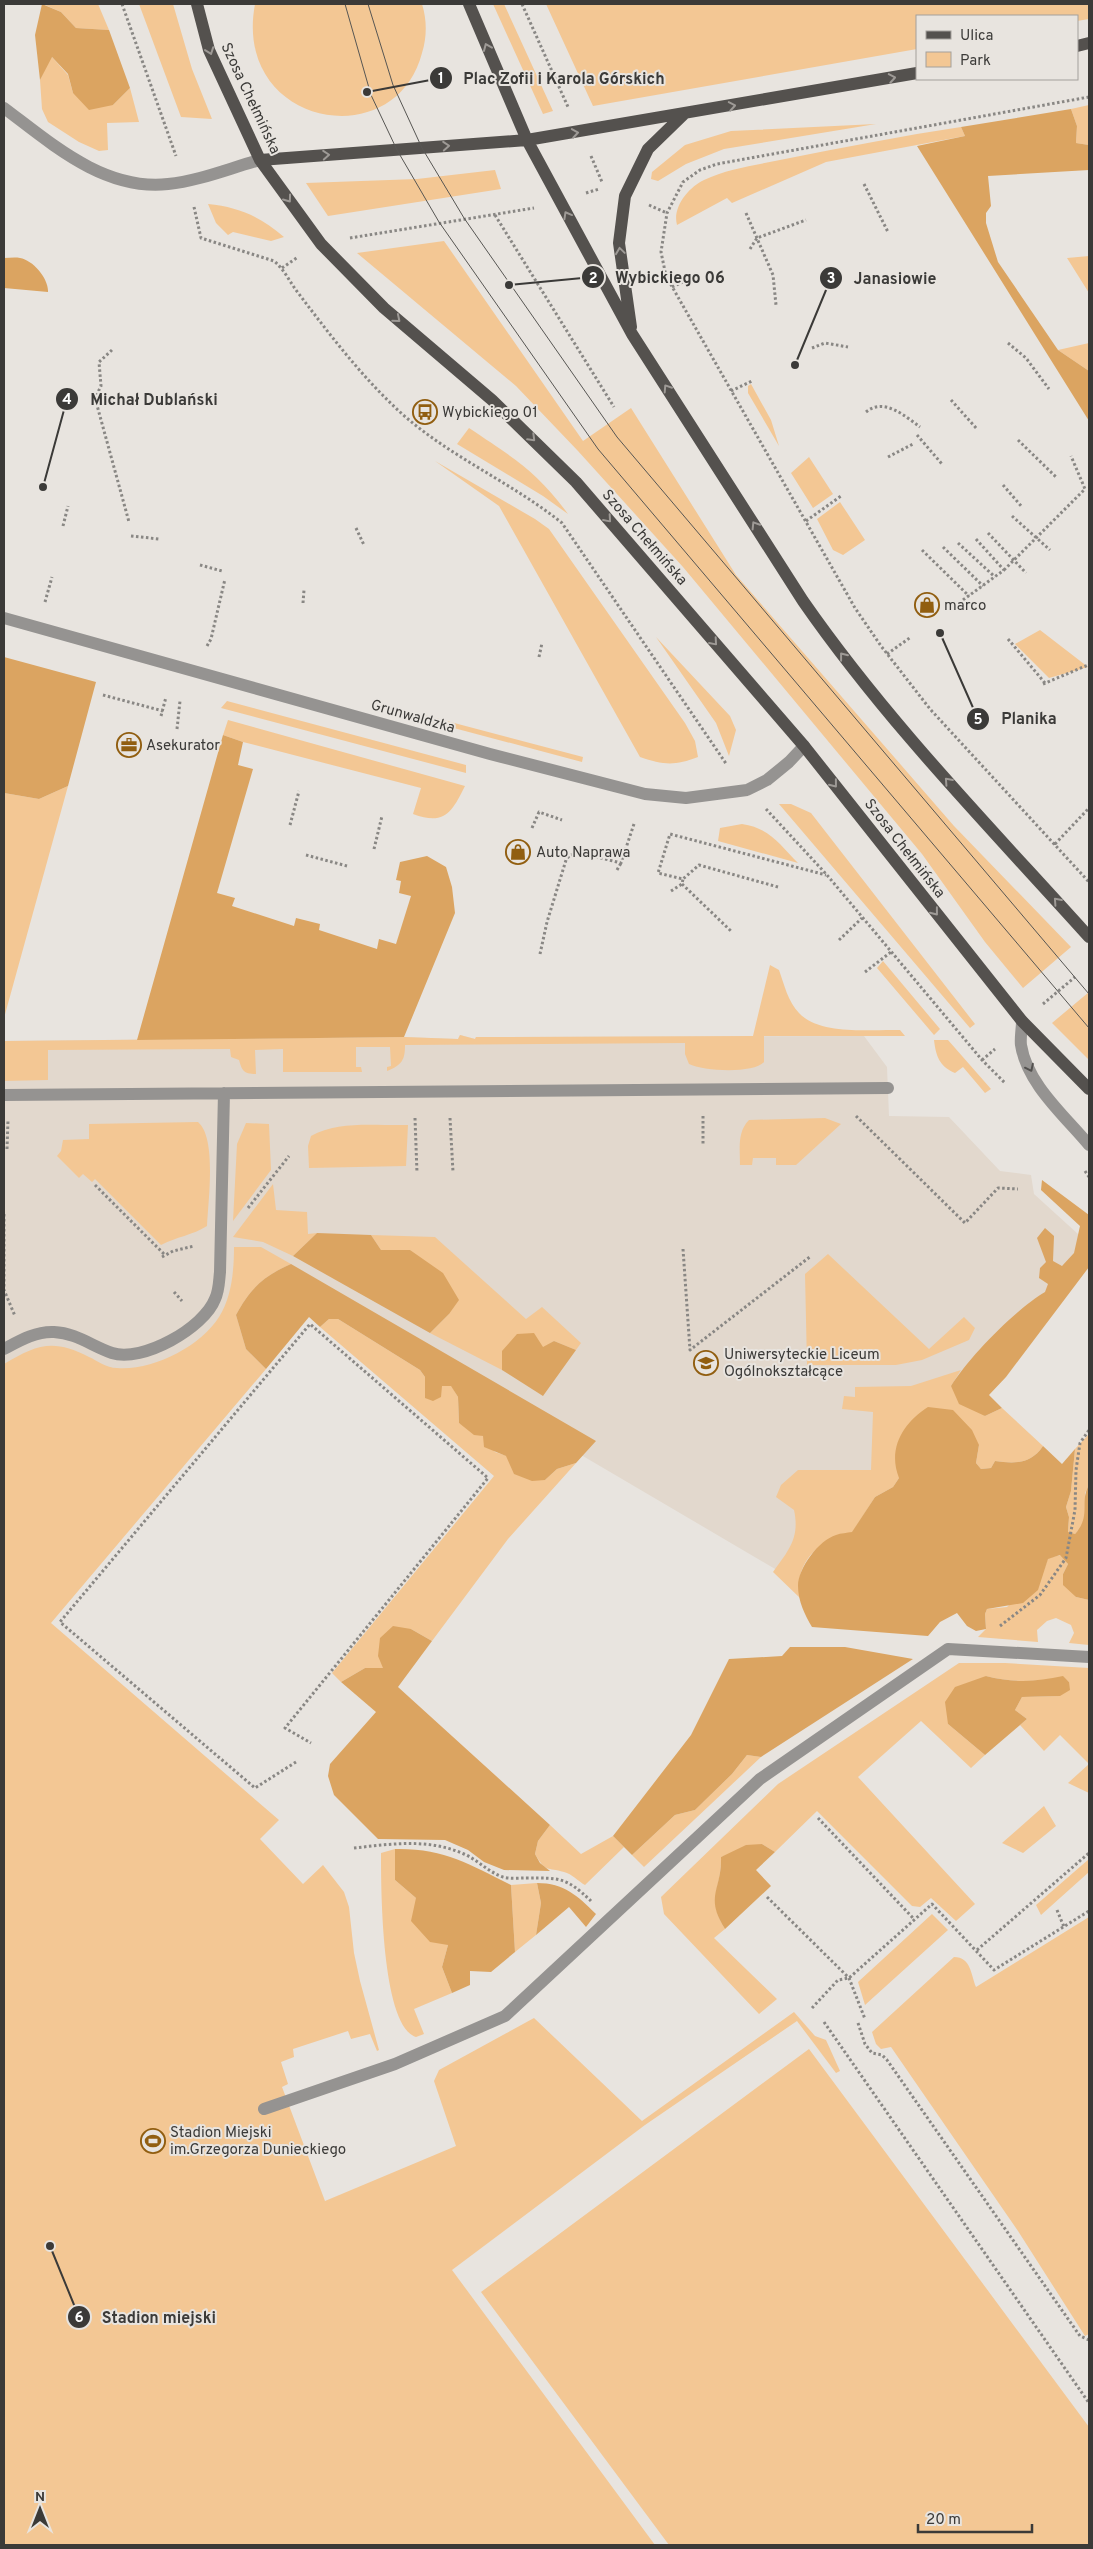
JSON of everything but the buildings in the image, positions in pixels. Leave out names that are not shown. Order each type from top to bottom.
[{"type":"main road","name":"Szosa Chełmińska","points":[[197,4],[209,50],[260,160],[321,244],[384,308],[492,400],[576,482],[804,746],[1022,1021],[1089,1089]]},
{"type":"main road","points":[[469,4],[527,140],[632,334],[826,633],[904,732],[1089,937]]},
{"type":"main road","points":[[260,160],[527,140],[916,74]]},
{"type":"main road","points":[[632,334],[619,243],[625,196],[648,149],[684,114]]},
{"type":"street","points":[[4,108],[64,153],[116,180],[167,184],[260,160]]},
{"type":"street","name":"Grunwaldzka","points":[[4,618],[600,784],[645,794],[686,798],[747,790],[767,780],[789,762],[804,746]]},
{"type":"street","points":[[1022,1021],[1021,1045],[1028,1065],[1050,1100],[1089,1145]]},
{"type":"street","points":[[4,1095],[888,1088]]},
{"type":"street","points":[[4,1349],[28,1337],[56,1332],[78,1337],[113,1353],[137,1353],[183,1334],[200,1320],[215,1300],[220,1272],[224,1093]]},
{"type":"street","points":[[264,2109],[395,2064],[505,2016],[767,1774],[948,1649],[1089,1657]]},
{"type":"path","points":[[122,4],[194,206],[200,238],[274,261],[282,268],[298,293],[364,376],[401,413],[440,441],[538,504],[562,523],[721,757],[747,790],[827,876],[982,1060],[1008,1087]]},
{"type":"path","points":[[282,268],[321,244],[430,224],[495,215],[559,201],[605,188],[522,4]]},
{"type":"path","points":[[1089,97],[726,162],[700,170],[683,182],[667,213],[661,252],[666,276],[855,608],[887,654],[930,709],[1089,882]]},
{"type":"path","points":[[864,184],[888,232]]},
{"type":"path","points":[[746,213],[772,275],[776,305]]},
{"type":"path","points":[[495,215],[614,406]]},
{"type":"path","points":[[750,249],[757,238],[806,220]]},
{"type":"path","points":[[672,287],[698,275]]},
{"type":"path","points":[[812,348],[826,343],[848,347]]},
{"type":"path","points":[[1008,343],[1026,358],[1049,390]]},
{"type":"path","points":[[112,350],[98,362],[101,386],[95,398],[129,522]]},
{"type":"path","points":[[731,391],[752,381]]},
{"type":"path","points":[[951,400],[977,429]]},
{"type":"path","points":[[866,412],[870,408],[895,408],[920,427]]},
{"type":"path","points":[[917,435],[942,464]]},
{"type":"path","points":[[1018,440],[1056,477]]},
{"type":"path","points":[[888,457],[913,444]]},
{"type":"path","points":[[963,600],[1004,570],[1085,488],[1070,456]]},
{"type":"path","points":[[1003,485],[1022,507]]},
{"type":"path","points":[[806,521],[841,496]]},
{"type":"path","points":[[63,526],[68,506]]},
{"type":"path","points":[[1012,516],[1050,550]]},
{"type":"path","points":[[356,528],[364,545]]},
{"type":"path","points":[[988,533],[1026,572]]},
{"type":"path","points":[[130,536],[159,539]]},
{"type":"path","points":[[975,538],[1004,570]]},
{"type":"path","points":[[958,544],[995,577]]},
{"type":"path","points":[[943,547],[983,586]]},
{"type":"path","points":[[922,550],[968,596]]},
{"type":"path","points":[[200,565],[222,571]]},
{"type":"path","points":[[45,602],[52,577]]},
{"type":"path","points":[[207,646],[211,639],[224,579]]},
{"type":"path","points":[[303,604],[304,590]]},
{"type":"path","points":[[887,654],[911,637]]},
{"type":"path","points":[[1008,639],[1044,684],[1088,665]]},
{"type":"path","points":[[539,657],[542,643]]},
{"type":"path","points":[[103,695],[163,711]]},
{"type":"path","points":[[161,716],[166,697]]},
{"type":"path","points":[[177,729],[180,701]]},
{"type":"path","points":[[290,825],[300,791]]},
{"type":"path","points":[[1054,844],[1089,808]]},
{"type":"path","points":[[532,828],[539,812],[562,820]]},
{"type":"path","points":[[374,849],[382,816]]},
{"type":"path","points":[[617,870],[634,824]]},
{"type":"path","points":[[683,879],[658,873],[670,834],[827,876]]},
{"type":"path","points":[[540,954],[547,922],[566,860],[570,855],[582,853],[621,863]]},
{"type":"path","points":[[306,855],[347,866]]},
{"type":"path","points":[[671,891],[682,884],[683,879],[699,865],[778,887]]},
{"type":"path","points":[[682,884],[732,932]]},
{"type":"path","points":[[839,940],[862,918]]},
{"type":"path","points":[[865,972],[890,952]]},
{"type":"path","points":[[1040,1006],[1075,977]]},
{"type":"path","points":[[982,1060],[996,1047]]},
{"type":"path","points":[[703,1110],[703,1146]]},
{"type":"path","points":[[414,1114],[417,1173]]},
{"type":"path","points":[[450,1114],[453,1172]]},
{"type":"path","points":[[855,1115],[965,1223],[998,1188],[1018,1189]]},
{"type":"path","points":[[7,1149],[8,1117]]},
{"type":"path","points":[[1083,1170],[1089,1177]]},
{"type":"path","points":[[95,1185],[165,1256]]},
{"type":"path","points":[[4,1214],[4,1290],[12,1312],[28,1337]]},
{"type":"path","points":[[683,1249],[690,1350],[811,1256]]},
{"type":"path","points":[[296,1762],[255,1788],[60,1622],[310,1324],[488,1478],[285,1728],[310,1743]]},
{"type":"path","points":[[968,1651],[1040,1595],[1066,1558],[1075,1510],[1076,1470],[1080,1443],[1089,1430]]},
{"type":"path","points":[[818,1818],[913,1918]]},
{"type":"path","points":[[354,1848],[410,1842],[441,1846],[465,1854],[482,1867],[505,1878],[560,1878],[578,1888],[609,1919]]},
{"type":"path","points":[[976,1950],[1089,1853]]},
{"type":"path","points":[[767,1897],[849,1978],[865,2019]]},
{"type":"path","points":[[812,2008],[838,1980],[849,1978],[913,1918],[932,1904],[994,1970],[1089,1911]]},
{"type":"path","points":[[1057,1910],[1064,1927]]},
{"type":"path","points":[[824,2022],[1089,2403]]},
{"type":"path","points":[[858,2023],[865,2044],[872,2053],[882,2055],[887,2060],[1080,2336],[1089,2340]]},
{"type":"shaded area","points":[[42,4],[61,12],[76,28],[109,30],[130,88],[113,105],[89,110],[73,93],[68,74],[52,57],[40,80],[35,35]]},
{"type":"shaded area","points":[[1071,109],[1077,126],[1076,143],[1089,145],[1089,170],[988,176],[991,206],[986,213],[986,223],[998,262],[1058,350],[1089,371],[1089,421],[917,146],[965,136],[961,127]]},
{"type":"shaded area","points":[[4,258],[20,258],[30,262],[46,281],[48,292],[4,288]]},
{"type":"shaded area","points":[[4,657],[96,682],[68,786],[39,799],[4,793]]},
{"type":"shaded area","points":[[223,735],[243,742],[238,765],[253,769],[217,893],[235,898],[232,906],[294,926],[296,918],[320,924],[319,930],[377,949],[379,939],[396,944],[411,896],[399,893],[401,881],[396,880],[400,862],[427,856],[446,867],[452,887],[455,913],[404,1037],[137,1040]]},
{"type":"shaded area","name":"Uniwersyteckie Liceum Ogólnokształcące","points":[[460,1035],[475,1039],[476,1037],[864,1036],[887,1067],[889,1116],[949,1117],[1000,1171],[1031,1175],[1034,1194],[1089,1244],[1089,1253],[787,1576],[311,1296],[4,1590],[4,1041],[404,1037],[458,1039]]},
{"type":"shaded area","points":[[1042,1180],[1089,1215],[1089,1267],[1006,1377],[989,1395],[1002,1408],[985,1416],[959,1404],[951,1386],[969,1361],[994,1334],[1020,1310],[1045,1292],[1048,1284],[1039,1278],[1040,1268],[1046,1262],[1037,1238],[1045,1228],[1054,1236],[1053,1261],[1062,1266],[1074,1253],[1080,1226],[1041,1190]]},
{"type":"shaded area","points":[[317,1233],[371,1235],[381,1250],[410,1250],[443,1273],[459,1300],[449,1314],[430,1333],[293,1256]]},
{"type":"shaded area","points":[[291,1264],[596,1441],[576,1463],[557,1469],[545,1480],[532,1481],[514,1474],[506,1456],[484,1447],[483,1436],[474,1435],[459,1423],[458,1397],[451,1386],[442,1386],[441,1397],[433,1401],[425,1398],[425,1377],[420,1370],[338,1319],[329,1319],[320,1327],[309,1317],[266,1369],[246,1349],[236,1315],[258,1284],[273,1273]]},
{"type":"shaded area","points":[[534,1333],[543,1347],[554,1341],[576,1350],[543,1396],[502,1370],[502,1351],[517,1334]]},
{"type":"shaded area","points":[[928,1407],[953,1410],[972,1430],[979,1445],[976,1463],[981,1469],[991,1468],[995,1461],[1016,1462],[1028,1459],[1043,1446],[1062,1464],[1075,1449],[1071,1491],[1066,1507],[1069,1517],[1068,1532],[1075,1534],[1083,1521],[1086,1491],[1089,1485],[1089,1600],[1076,1597],[1063,1585],[1063,1574],[1068,1564],[1060,1555],[1048,1559],[1038,1590],[1023,1603],[987,1609],[985,1614],[986,1629],[976,1631],[967,1626],[957,1613],[940,1622],[928,1636],[812,1627],[802,1608],[798,1592],[799,1579],[806,1563],[829,1538],[838,1534],[852,1532],[875,1497],[893,1487],[899,1478],[895,1456],[900,1437],[912,1420]]},
{"type":"shaded area","points":[[393,1626],[411,1629],[432,1641],[398,1687],[550,1825],[538,1841],[535,1854],[540,1863],[550,1871],[504,1870],[484,1862],[468,1850],[445,1840],[378,1839],[334,1795],[328,1776],[330,1764],[376,1712],[341,1682],[365,1668],[383,1668],[378,1656],[380,1638]]},
{"type":"shaded area","points":[[790,1647],[845,1647],[913,1659],[761,1757],[747,1755],[732,1774],[695,1810],[675,1815],[632,1855],[613,1836],[691,1735],[729,1659],[782,1656]]},
{"type":"shaded area","points":[[986,1676],[1024,1681],[1063,1676],[1069,1682],[1070,1690],[1060,1696],[1022,1697],[1015,1710],[1027,1719],[985,1755],[948,1724],[945,1702],[955,1687]]},
{"type":"shaded area","points":[[762,1844],[775,1852],[756,1870],[771,1886],[725,1929],[719,1918],[715,1900],[721,1868],[721,1857],[746,1845]]},
{"type":"shaded area","points":[[395,1849],[412,1849],[442,1854],[469,1864],[511,1885],[515,1952],[491,1972],[470,1971],[470,1985],[452,1993],[442,1967],[448,1945],[430,1942],[411,1921],[416,1898],[395,1880]]},
{"type":"shaded area","points":[[537,1883],[563,1888],[596,1914],[586,1927],[569,1907],[536,1935],[541,1903]]},
{"type":"green space","points":[[43,4],[98,4],[109,30],[76,28],[61,12]]},
{"type":"green space","points":[[139,4],[173,4],[192,69],[212,119],[181,117]]},
{"type":"green space","points":[[255,4],[422,4],[426,28],[422,53],[406,86],[381,106],[351,115],[320,113],[291,101],[268,78],[254,45]]},
{"type":"green space","points":[[493,4],[504,4],[553,111],[543,114]]},
{"type":"green space","points":[[546,4],[1089,4],[1089,19],[1078,21],[1078,15],[916,15],[916,49],[593,106]]},
{"type":"green space","points":[[51,56],[68,75],[73,93],[113,105],[130,88],[139,122],[107,123],[108,150],[99,151],[79,142],[48,122],[42,109],[40,80]]},
{"type":"green space","points":[[1089,105],[1089,145],[1076,143],[1077,126],[1071,109]]},
{"type":"green space","points":[[876,124],[724,149],[686,164],[658,181],[651,179],[652,172],[685,145],[731,131]]},
{"type":"green space","points":[[961,127],[965,136],[826,162],[732,203],[727,198],[677,225],[677,211],[683,198],[698,183],[723,172]]},
{"type":"green space","points":[[495,170],[501,189],[328,216],[306,183],[417,179]]},
{"type":"green space","points":[[208,204],[240,210],[267,224],[284,237],[271,241],[233,232],[228,235],[216,223]]},
{"type":"green space","points":[[444,241],[583,441],[631,408],[736,575],[954,826],[1071,947],[1023,988],[985,942],[922,854],[683,567],[578,451],[516,386],[357,253]]},
{"type":"green space","points":[[1089,256],[1089,293],[1067,258]]},
{"type":"green space","points":[[1089,343],[1089,371],[1058,350]]},
{"type":"green space","points":[[751,384],[771,420],[779,446],[748,393],[748,386]]},
{"type":"green space","points":[[469,428],[523,466],[546,487],[568,514],[543,496],[457,444]]},
{"type":"green space","points":[[809,457],[833,494],[813,508],[791,473]]},
{"type":"green space","points":[[435,461],[549,529],[685,723],[695,741],[698,757],[682,762],[669,763],[656,762],[640,757],[499,506]]},
{"type":"green space","points":[[840,502],[865,540],[843,555],[833,550],[817,519]]},
{"type":"green space","points":[[1040,630],[1088,667],[1049,678],[1015,644]]},
{"type":"green space","points":[[656,637],[730,716],[736,730],[729,756],[716,723]]},
{"type":"green space","points":[[227,701],[466,765],[466,773],[221,708]]},
{"type":"green space","points":[[424,715],[583,757],[582,762],[420,719]]},
{"type":"green space","points":[[228,720],[465,786],[456,803],[446,814],[433,818],[413,814],[421,788],[243,742],[223,735]]},
{"type":"green space","points":[[68,786],[4,1018],[4,793],[39,799]]},
{"type":"green space","points":[[779,804],[791,804],[811,813],[975,1024],[970,1028]]},
{"type":"green space","points":[[742,824],[752,826],[767,833],[798,863],[718,841],[720,828]]},
{"type":"green space","points":[[883,961],[940,1029],[934,1035],[877,968]]},
{"type":"green space","points":[[770,965],[779,970],[792,1004],[808,1020],[820,1025],[847,1030],[900,1030],[905,1036],[764,1036],[764,1062],[758,1066],[739,1070],[716,1070],[689,1064],[685,1054],[685,1043],[405,1045],[402,1061],[396,1067],[387,1071],[387,1067],[391,1066],[390,1047],[356,1047],[356,1067],[361,1067],[362,1072],[283,1072],[283,1049],[255,1050],[256,1074],[244,1071],[239,1060],[231,1057],[230,1049],[48,1050],[48,1080],[4,1081],[4,1041],[404,1037],[458,1039],[460,1035],[475,1039],[476,1037],[753,1036]]},
{"type":"green space","points":[[1089,992],[1089,1060],[1052,1023]]},
{"type":"green space","points":[[934,1040],[948,1040],[991,1089],[985,1093],[963,1067],[955,1073],[945,1067],[937,1056]]},
{"type":"green space","points":[[825,1118],[841,1124],[796,1165],[776,1165],[776,1158],[753,1158],[752,1165],[740,1165],[741,1135],[749,1120]]},
{"type":"green space","points":[[198,1122],[204,1130],[208,1141],[210,1186],[207,1226],[161,1245],[95,1179],[92,1182],[83,1174],[79,1178],[57,1156],[61,1151],[63,1140],[89,1139],[89,1124]]},
{"type":"green space","points":[[246,1123],[269,1124],[271,1170],[233,1221],[237,1144]]},
{"type":"green space","points":[[358,1125],[408,1125],[406,1166],[309,1168],[308,1146],[311,1136],[322,1131]]},
{"type":"green space","points":[[273,1184],[276,1210],[307,1212],[308,1234],[317,1233],[293,1256],[263,1242],[233,1237]]},
{"type":"green space","points":[[371,1235],[435,1237],[526,1319],[542,1307],[581,1343],[576,1350],[554,1341],[543,1348],[502,1351],[502,1370],[430,1333],[449,1314],[410,1250],[381,1250]]},
{"type":"green space","points":[[234,1247],[261,1247],[291,1264],[273,1273],[258,1284],[236,1315],[246,1349],[266,1369],[51,1623],[279,1820],[260,1839],[303,1884],[323,1865],[344,1892],[349,1907],[354,1953],[360,1981],[379,2050],[377,2051],[370,2034],[351,2039],[348,2031],[293,2049],[294,2057],[281,2062],[288,2084],[282,2087],[325,2201],[456,2146],[434,2081],[439,2070],[534,2018],[642,2121],[794,2012],[815,2036],[826,2040],[840,2071],[836,2073],[797,2021],[645,2125],[452,2270],[655,2545],[4,2545],[4,1364],[35,1348],[45,1346],[65,1347],[113,1368],[145,1366],[174,1355],[200,1338],[219,1317],[227,1301],[231,1283]]},
{"type":"green space","points":[[828,1254],[929,1349],[964,1317],[975,1328],[969,1340],[922,1360],[896,1365],[807,1365],[805,1274]]},
{"type":"green space","points":[[329,1319],[338,1319],[420,1370],[425,1377],[425,1384],[451,1385],[458,1397],[459,1423],[483,1436],[495,1452],[507,1456],[545,1480],[557,1469],[576,1463],[508,1539],[432,1641],[411,1629],[383,1668],[365,1668],[341,1682],[332,1673],[494,1476],[320,1327]]},
{"type":"green space","points":[[961,1370],[951,1386],[985,1416],[1002,1408],[1043,1446],[1028,1459],[1016,1462],[995,1461],[991,1468],[981,1469],[976,1463],[979,1445],[899,1478],[893,1487],[875,1497],[852,1533],[829,1540],[811,1554],[801,1574],[800,1598],[773,1572],[792,1543],[796,1528],[794,1510],[776,1497],[781,1485],[798,1470],[871,1470],[873,1412],[842,1409],[844,1396],[855,1397],[855,1387],[911,1386]]},
{"type":"green space","points":[[1089,1434],[1089,1485],[1085,1493],[1087,1512],[1081,1527],[1075,1534],[1068,1533],[1069,1517],[1066,1507],[1071,1491],[1075,1449]]},
{"type":"green space","points":[[1061,1555],[1068,1564],[1063,1574],[1076,1597],[1089,1600],[1089,1645],[1069,1643],[1074,1633],[1071,1625],[1056,1618],[1047,1621],[1037,1630],[1038,1642],[978,1637],[986,1629],[985,1614],[987,1609],[1007,1607],[1044,1570],[1048,1558]]},
{"type":"green space","points":[[959,1663],[1005,1663],[1089,1668],[1089,1764],[1060,1735],[1044,1751],[1020,1725],[1027,1719],[1015,1710],[1022,1697],[1059,1696],[1069,1682],[1063,1677],[1024,1681],[986,1676],[948,1724],[985,1755],[971,1768],[921,1721],[858,1777],[975,1904],[956,1921],[931,1898],[920,1907],[912,1906],[817,1811],[775,1852],[762,1844],[721,1857],[716,1893],[716,1909],[725,1929],[714,1938],[777,1999],[759,2014],[664,1914],[661,1897],[778,1784]]},
{"type":"green space","points":[[747,1755],[761,1757],[644,1867],[632,1855],[675,1815],[695,1810],[732,1774]]},
{"type":"green space","points":[[1089,1764],[1089,1793],[1068,1783]]},
{"type":"green space","points":[[1044,1806],[1056,1826],[1023,1853],[1002,1843]]},
{"type":"green space","points":[[550,1825],[581,1854],[613,1836],[624,1847],[585,1885],[567,1873],[545,1867],[535,1854],[538,1841]]},
{"type":"green space","points":[[395,1849],[395,1880],[416,1898],[448,1945],[442,1967],[452,1993],[414,2009],[424,2034],[416,2037],[404,2027],[396,2008],[385,1953],[381,1853]]},
{"type":"green space","points":[[1089,1859],[1089,1872],[1041,1915],[1036,1905]]},
{"type":"green space","points":[[537,1883],[541,1903],[536,1935],[515,1952],[511,1885]]},
{"type":"green space","points":[[932,1914],[948,1930],[865,2005],[858,1982]]},
{"type":"green space","points":[[1089,1917],[1089,2334],[1085,2336],[1018,2231],[891,2047],[881,2049],[876,2044],[872,2032],[954,1957],[960,1958],[967,1963],[976,1987]]},
{"type":"green space","points":[[809,2049],[1089,2427],[1089,2545],[669,2545],[481,2292]]},
{"type":"tram line","points":[[345,4],[371,95],[397,150],[439,222],[598,449],[1089,1028]]},
{"type":"tram line","points":[[368,4],[393,85],[422,148],[464,218],[617,437],[1089,994]]},
{"type":"place","name":"Plac Zofii i Karola Górskich","points":[[367,92]]},
{"type":"place","name":"Wybickiego 06","points":[[509,285]]},
{"type":"place","name":"Janasiowie","points":[[795,365]]},
{"type":"place","name":"Wybickiego 01","points":[[425,412]]},
{"type":"place","name":"Michał Dublański","points":[[43,487]]},
{"type":"place","name":"marco","points":[[927,605]]},
{"type":"place","name":"Planika","points":[[940,633]]},
{"type":"place","name":"Asekurator","points":[[129,745]]},
{"type":"place","name":"Auto Naprawa","points":[[518,852]]},
{"type":"place","name":"Uniwersyteckie Liceum Ogólnokształcące","points":[[706,1363]]},
{"type":"place","name":"Stadion Miejski im.Grzegorza Dunieckiego","points":[[153,2141]]},
{"type":"place","name":"Stadion miejski","points":[[50,2246]]}]
